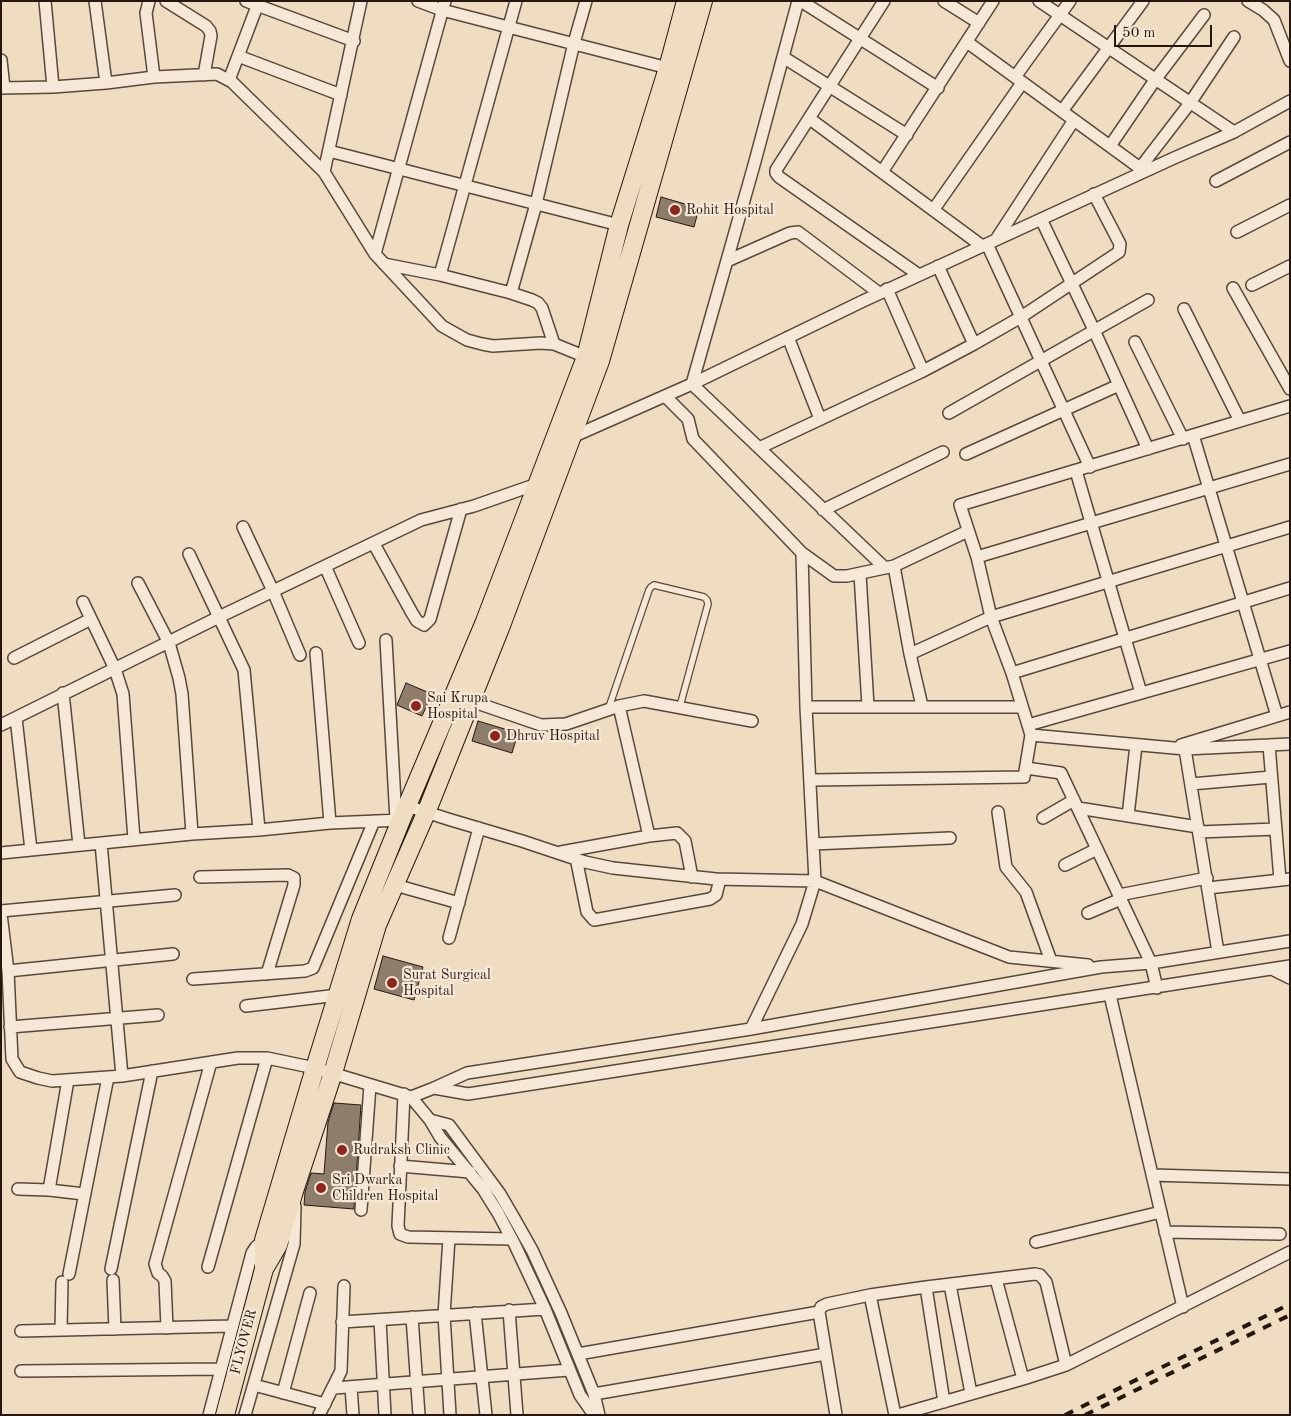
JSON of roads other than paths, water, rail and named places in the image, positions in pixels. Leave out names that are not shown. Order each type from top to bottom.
[{"type":"main road","points":[[262,1276],[264,1240],[361,919],[401,815],[484,624],[537,484],[593,359],[619,224],[668,68],[686,1]]},
{"type":"main road","points":[[262,1276],[278,1245],[378,925],[471,701],[572,437],[593,359],[703,1]]},
{"type":"main road","name":"FLYOVER","points":[[225,1415],[262,1276]]},
{"type":"street","points":[[45,1],[53,88]]},
{"type":"street","points":[[95,1],[106,84]]},
{"type":"street","points":[[149,1],[146,13],[154,77]]},
{"type":"street","points":[[166,1],[206,26],[210,31],[211,40],[204,75]]},
{"type":"street","points":[[246,1],[259,3],[354,41]]},
{"type":"street","points":[[324,172],[354,41],[361,1]]},
{"type":"street","points":[[418,1],[443,6],[668,68]]},
{"type":"street","points":[[440,275],[516,1]]},
{"type":"street","points":[[511,293],[536,204],[574,43],[586,1]]},
{"type":"street","points":[[692,384],[799,1],[938,88]]},
{"type":"street","points":[[884,1],[776,170],[777,175],[919,275]]},
{"type":"street","points":[[944,1],[979,23]]},
{"type":"street","points":[[882,172],[994,1]]},
{"type":"street","points":[[1040,1],[1234,132]]},
{"type":"street","points":[[934,209],[1070,1]]},
{"type":"street","points":[[1062,111],[1143,1]]},
{"type":"street","points":[[1248,1],[1263,10],[1274,20],[1290,60]]},
{"type":"street","points":[[229,80],[259,3]]},
{"type":"street","points":[[376,254],[443,6]]},
{"type":"street","points":[[1110,146],[1155,80],[1204,15]]},
{"type":"street","points":[[1142,170],[1234,37]]},
{"type":"street","points":[[967,42],[1142,170]]},
{"type":"street","points":[[238,56],[341,95]]},
{"type":"street","points":[[783,57],[907,135]]},
{"type":"street","points":[[1,60],[3,88],[53,88],[106,84],[154,77],[217,74],[229,80],[324,172],[376,254],[442,326],[467,340],[493,346],[554,344],[593,359]]},
{"type":"street","points":[[572,437],[692,384],[883,291],[1142,170],[1234,132],[1290,101]]},
{"type":"street","points":[[810,119],[934,209],[989,243],[1090,467]]},
{"type":"street","points":[[989,243],[1074,120]]},
{"type":"street","points":[[1216,180],[1290,142]]},
{"type":"street","points":[[329,151],[619,224]]},
{"type":"street","points":[[759,448],[923,371],[974,344],[1021,317],[1119,252],[1120,248],[1116,236],[1094,194]]},
{"type":"street","points":[[1237,232],[1290,205]]},
{"type":"street","points":[[1041,218],[1148,449]]},
{"type":"street","points":[[727,261],[790,233],[798,232],[883,291],[923,371]]},
{"type":"street","points":[[384,264],[440,275],[511,293],[538,303],[542,308],[554,344]]},
{"type":"street","points":[[938,266],[974,344]]},
{"type":"street","points":[[1252,285],[1290,266]]},
{"type":"street","points":[[1233,288],[1290,389]]},
{"type":"street","points":[[949,413],[1148,300]]},
{"type":"street","points":[[1184,309],[1240,422]]},
{"type":"street","points":[[788,337],[820,419]]},
{"type":"street","points":[[1135,342],[1188,437],[1209,488],[1277,716]]},
{"type":"street","points":[[692,384],[824,510],[889,567],[922,706]]},
{"type":"street","points":[[966,454],[1119,384]]},
{"type":"street","points":[[665,396],[688,419],[693,439],[802,553],[834,576],[848,576],[889,567],[968,531]]},
{"type":"street","points":[[811,780],[1024,777],[1029,730],[1012,673],[991,617],[977,557],[960,505],[1290,406]]},
{"type":"street","points":[[824,510],[942,452]]},
{"type":"street","points":[[977,557],[1290,464]]},
{"type":"street","points":[[1076,471],[1141,693]]},
{"type":"street","points":[[1,726],[63,693],[421,520],[537,484]]},
{"type":"street","points":[[374,544],[412,613],[424,625],[430,619],[461,509]]},
{"type":"street","points":[[243,527],[300,655]]},
{"type":"street","points":[[910,654],[991,617],[1290,527]]},
{"type":"street","points":[[751,1029],[802,924],[815,881],[806,707],[802,553]]},
{"type":"street","points":[[189,554],[244,670],[259,830]]},
{"type":"street","points":[[326,566],[359,643]]},
{"type":"street","points":[[860,574],[868,706]]},
{"type":"street","points":[[138,583],[169,643],[181,685],[192,834]]},
{"type":"street","points":[[1012,673],[1290,588]]},
{"type":"street","points":[[83,602],[115,669],[125,701],[134,839]]},
{"type":"street","points":[[14,658],[91,618]]},
{"type":"street","points":[[386,640],[401,815]]},
{"type":"street","points":[[1029,730],[1141,693],[1290,651]]},
{"type":"street","points":[[316,653],[330,823]]},
{"type":"street","points":[[63,693],[79,845]]},
{"type":"street","points":[[471,701],[541,725],[566,724],[644,700],[752,720]]},
{"type":"street","points":[[806,707],[1022,707]]},
{"type":"street","points":[[614,708],[648,836]]},
{"type":"street","points":[[1170,748],[1290,712]]},
{"type":"street","points":[[16,718],[31,850]]},
{"type":"street","points":[[1029,730],[1136,745],[1184,749],[1290,744]]},
{"type":"street","points":[[1128,816],[1136,745]]},
{"type":"street","points":[[1088,913],[1120,897],[1207,883],[1285,879],[1276,828],[1268,745]]},
{"type":"street","points":[[1184,749],[1218,952]]},
{"type":"street","points":[[1026,768],[1061,773],[1151,963],[1157,988]]},
{"type":"street","points":[[1190,784],[1271,777]]},
{"type":"street","points":[[1043,818],[1076,804],[1198,830],[1276,828]]},
{"type":"street","points":[[998,812],[1006,866],[1026,892],[1051,961]]},
{"type":"street","points":[[1,854],[192,834],[330,823],[374,822],[401,815],[426,813],[613,868],[720,879],[815,881],[1009,957],[1102,967]]},
{"type":"street","points":[[193,979],[306,971],[316,965],[374,822]]},
{"type":"street","points":[[449,938],[479,828]]},
{"type":"street","points":[[558,852],[648,836],[677,833],[687,846],[692,877]]},
{"type":"street","points":[[813,844],[950,838]]},
{"type":"street","points":[[101,843],[122,1076]]},
{"type":"street","points":[[1065,864],[1097,849]]},
{"type":"street","points":[[576,858],[587,912],[594,920],[710,899],[716,895],[720,879]]},
{"type":"street","points":[[200,877],[288,875],[294,878],[294,886],[267,974]]},
{"type":"street","points":[[395,885],[459,903]]},
{"type":"street","points":[[175,895],[1,912],[8,971],[12,1059],[20,1072],[45,1080],[68,1080],[122,1076],[238,1058],[267,1058],[315,1068],[407,1096],[430,1120],[440,1138],[483,1189],[512,1239],[580,1395],[594,1415]]},
{"type":"street","points":[[407,1096],[434,1088],[466,1073],[751,1029],[1102,967],[1151,963],[1290,941]]},
{"type":"street","points":[[8,971],[173,954]]},
{"type":"street","points":[[434,1088],[468,1094],[1290,966]]},
{"type":"street","points":[[1272,969],[1290,978]]},
{"type":"street","points":[[246,1006],[338,995]]},
{"type":"street","points":[[1110,995],[1183,1307]]},
{"type":"street","points":[[10,1027],[158,1015]]},
{"type":"street","points":[[208,1267],[267,1058]]},
{"type":"street","points":[[167,1328],[165,1281],[158,1273],[155,1264],[210,1062]]},
{"type":"street","points":[[115,1329],[112,1275],[152,1071]]},
{"type":"street","points":[[61,1330],[66,1278],[108,1077]]},
{"type":"street","points":[[49,1190],[68,1080]]},
{"type":"street","points":[[360,1210],[370,1085]]},
{"type":"street","points":[[407,1096],[400,1166],[398,1231],[408,1238],[512,1239]]},
{"type":"street","points":[[430,1120],[449,1125],[500,1194],[532,1250],[578,1354],[594,1394],[599,1415]]},
{"type":"street","points":[[400,1166],[470,1172]]},
{"type":"street","points":[[1152,1175],[1290,1179]]},
{"type":"street","points":[[245,1415],[294,1244],[295,1188]]},
{"type":"street","points":[[18,1189],[84,1194]]},
{"type":"street","points":[[1036,1242],[1161,1212]]},
{"type":"street","points":[[1165,1232],[1280,1234]]},
{"type":"street","points":[[449,1238],[444,1315],[450,1415]]},
{"type":"street","points":[[209,1415],[252,1253],[264,1240]]},
{"type":"street","points":[[870,1295],[896,1415],[1066,1365],[1290,1252]]},
{"type":"street","points":[[836,1415],[819,1312],[821,1307],[827,1304],[870,1295],[1035,1274],[1046,1282],[1066,1365]]},
{"type":"street","points":[[996,1279],[1023,1379]]},
{"type":"street","points":[[950,1285],[971,1393]]},
{"type":"street","points":[[254,1385],[283,1393],[322,1409],[334,1388],[342,1363],[344,1286]]},
{"type":"street","points":[[926,1287],[944,1402]]},
{"type":"street","points":[[283,1393],[310,1293]]},
{"type":"street","points":[[342,1322],[544,1309]]},
{"type":"street","points":[[510,1310],[517,1415]]},
{"type":"street","points":[[578,1354],[819,1312]]},
{"type":"street","points":[[475,1313],[486,1415]]},
{"type":"street","points":[[412,1317],[419,1415]]},
{"type":"street","points":[[380,1320],[385,1415]]},
{"type":"street","points":[[21,1332],[232,1326]]},
{"type":"street","points":[[594,1394],[826,1354]]},
{"type":"street","points":[[21,1371],[221,1369]]},
{"type":"street","points":[[334,1388],[569,1370]]},
{"type":"street","points":[[351,1387],[353,1415]]},
{"type":"lane","points":[[614,708],[649,590],[654,585],[704,597],[708,604],[680,706]]},
{"type":"railway","points":[[1065,1415],[1290,1304]]},
{"type":"railway","points":[[1085,1415],[1290,1315]]},
{"type":"place","name":"Rohit Hospital","points":[[675,210]]},
{"type":"place","name":"Sai Krupa Hospital","points":[[416,706]]},
{"type":"place","name":"Dhruv Hospital","points":[[495,736]]},
{"type":"place","name":"Surat Surgical Hospital","points":[[392,983]]},
{"type":"place","name":"Rudraksh Clinic","points":[[342,1150]]},
{"type":"place","name":"Sri Dwarka Children Hospital","points":[[321,1188]]}]
